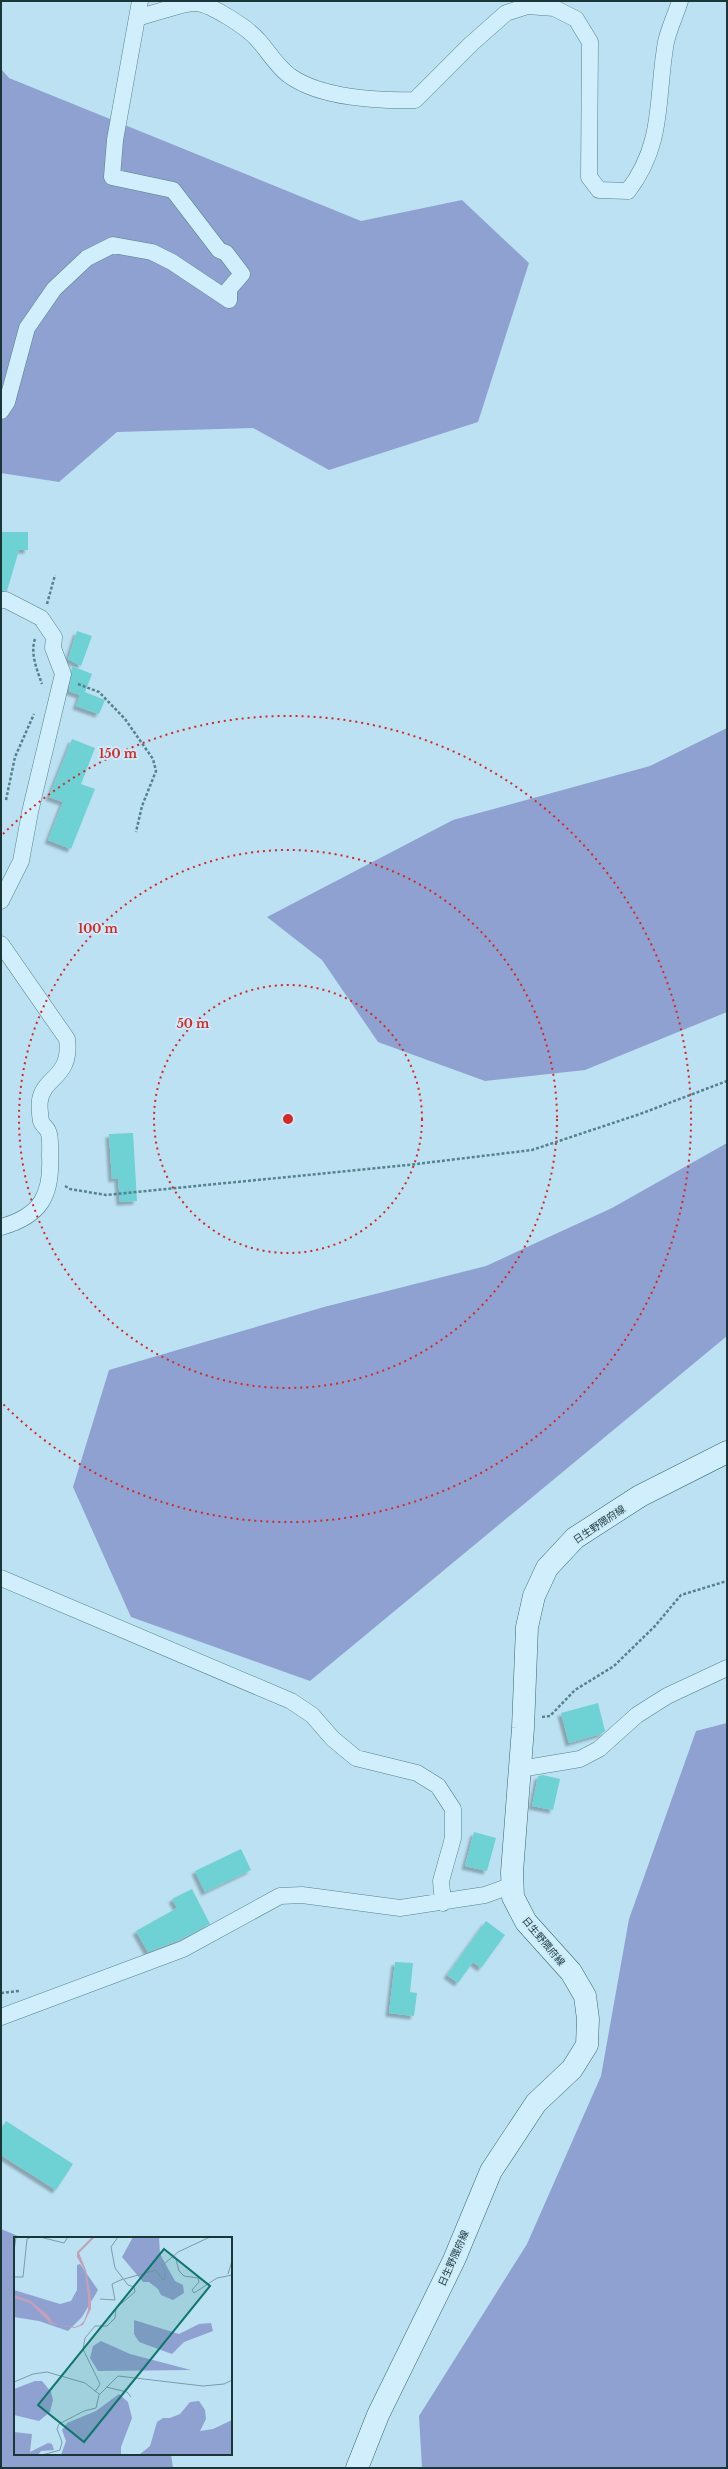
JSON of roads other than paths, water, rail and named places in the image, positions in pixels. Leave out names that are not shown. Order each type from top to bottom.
[{"type":"main road","name":"日生野隈府線","points":[[357,2468],[378,2415],[454,2260],[491,2170],[536,2103],[572,2069],[587,2045],[588,2019],[585,1996],[570,1972],[526,1922],[514,1897],[512,1872],[524,1718],[527,1627],[534,1596],[547,1568],[575,1538],[640,1496],[727,1452]]},
{"type":"street","points":[[1,411],[7,402],[27,328],[54,289],[87,258],[113,245],[152,252],[172,262],[229,300],[229,289],[242,274],[226,253],[219,250],[173,190],[112,177],[114,140],[140,1]]},
{"type":"street","points":[[137,18],[196,3],[236,20],[256,38],[290,76],[314,88],[361,98],[398,101],[415,100],[471,44],[506,13],[528,6],[554,8],[576,19],[590,42],[589,177],[600,190],[628,191],[642,173],[655,139],[666,41],[680,1]]},
{"type":"street","points":[[1,600],[6,600],[41,618],[54,638],[52,648],[63,674],[30,812],[21,861],[1,901]]},
{"type":"street","points":[[1,944],[67,1039],[69,1054],[60,1074],[46,1088],[40,1100],[41,1122],[49,1132],[51,1176],[43,1201],[32,1214],[16,1223],[1,1227]]},
{"type":"street","points":[[1,1578],[292,1701],[312,1715],[333,1739],[356,1758],[417,1773],[438,1786],[453,1809],[453,1838],[441,1880],[443,1903]]},
{"type":"street","points":[[520,1769],[556,1764],[586,1756],[599,1749],[637,1716],[667,1696],[727,1668]]},
{"type":"street","points":[[1,2017],[183,1949],[280,1896],[302,1895],[400,1908],[443,1903],[486,1894],[513,1886]]}]
